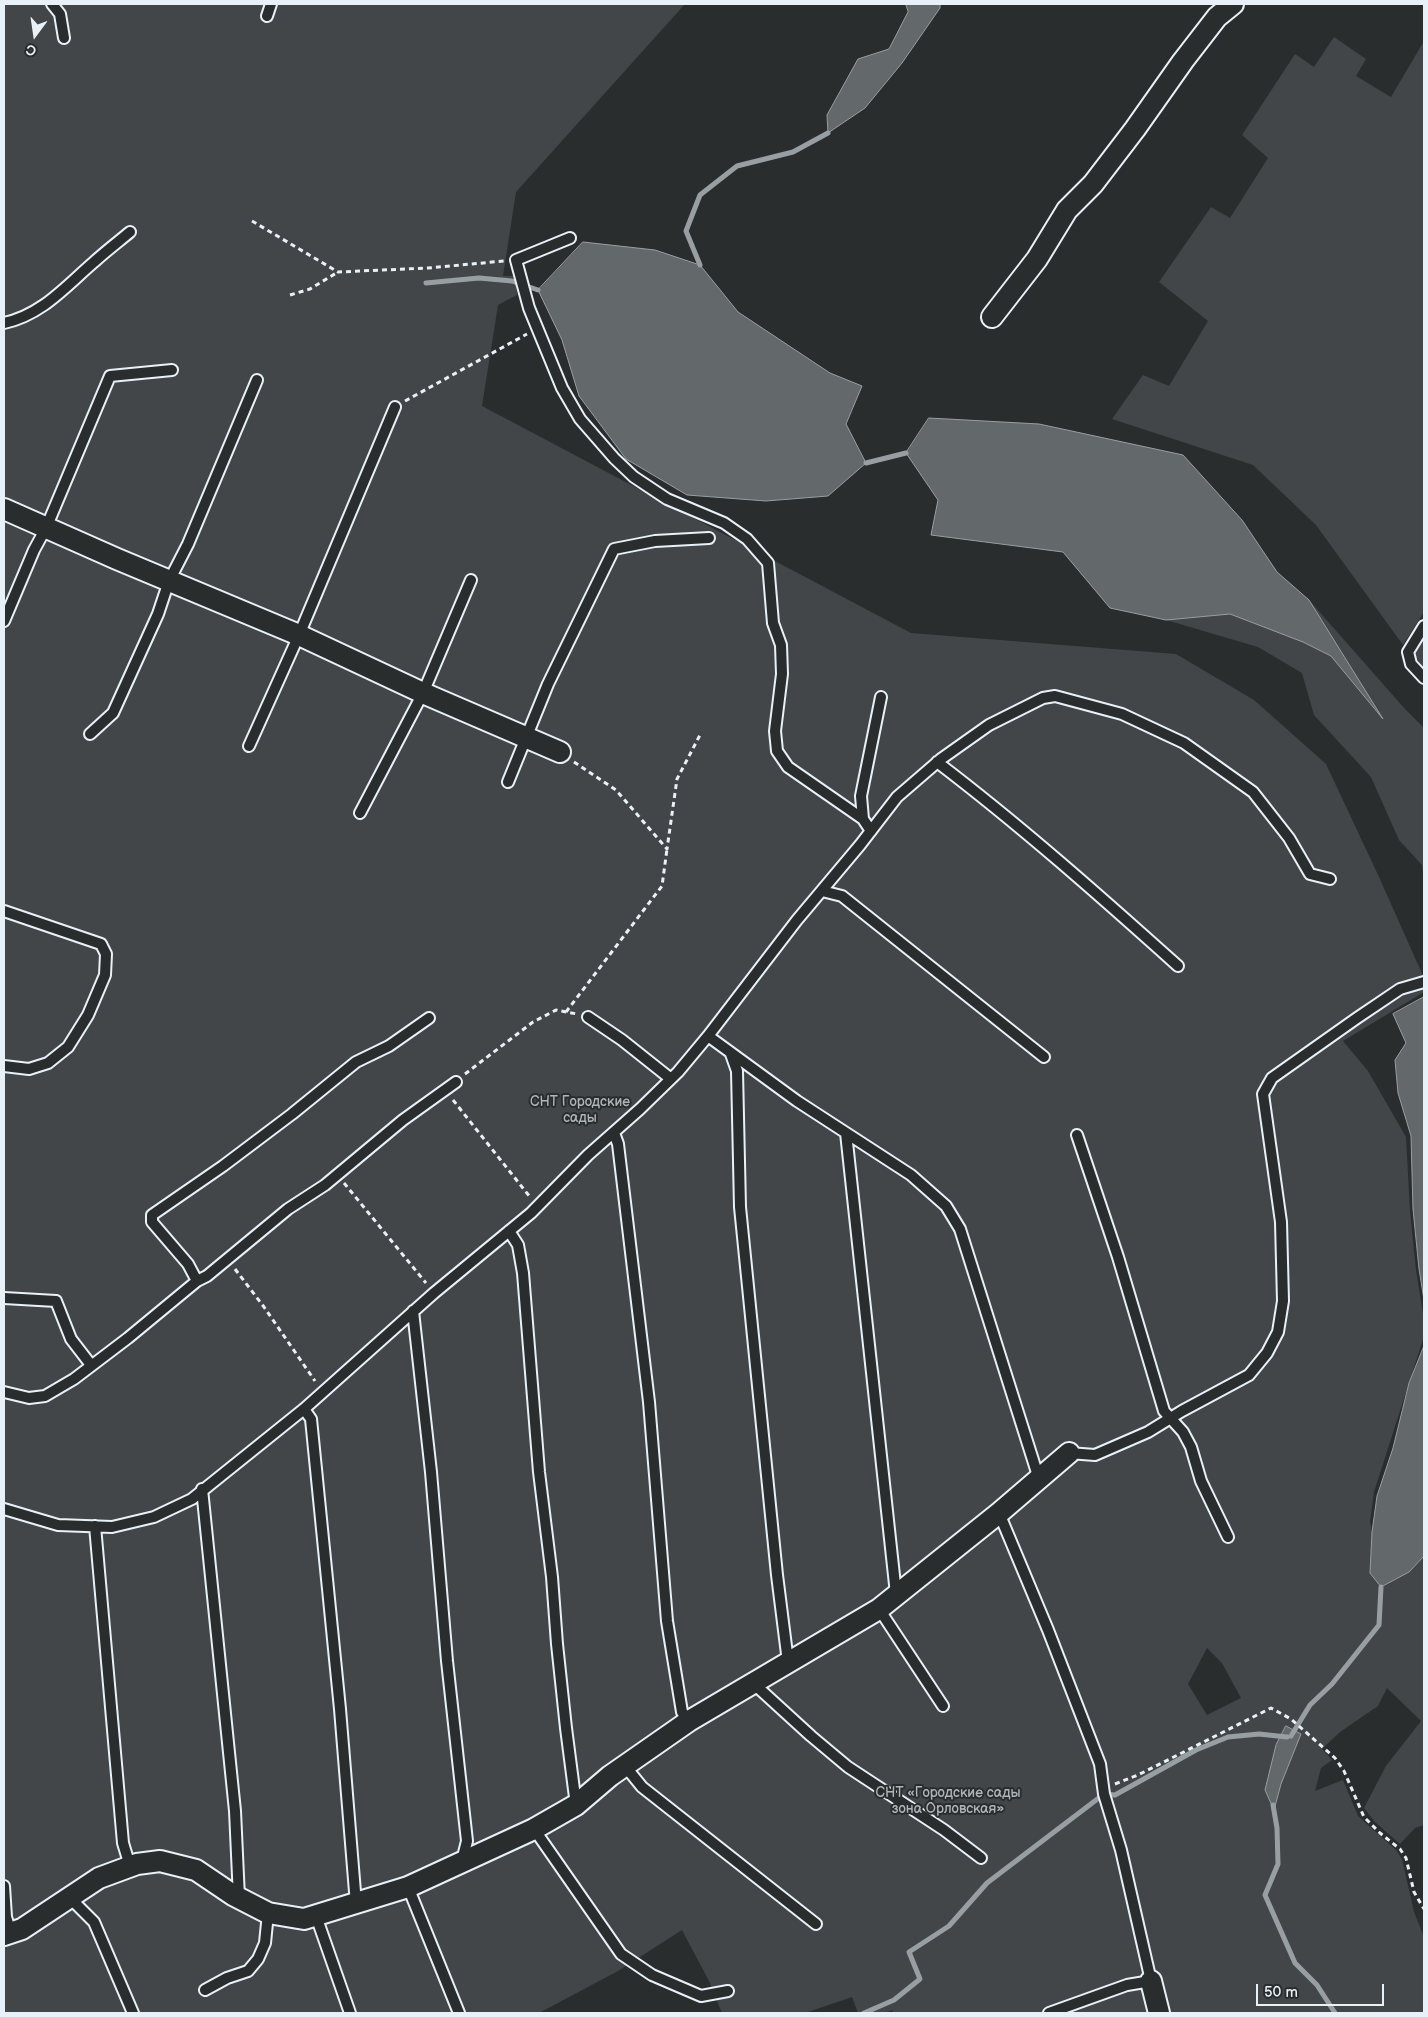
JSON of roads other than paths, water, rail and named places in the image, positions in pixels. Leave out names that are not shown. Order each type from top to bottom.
[{"type":"street","points":[[992,317],[1037,259],[1066,210],[1093,184],[1135,129],[1183,60],[1217,17],[1233,4]]},
{"type":"street","points":[[4,509],[299,635],[423,693],[560,752]]},
{"type":"street","points":[[7,1934],[22,1929],[99,1878],[130,1866],[160,1861],[196,1870],[238,1898],[268,1913],[304,1919],[408,1887],[534,1829],[576,1805],[625,1766],[689,1721],[879,1609],[999,1513],[1069,1453]]},
{"type":"street","points":[[1151,1981],[1159,2013]]},
{"type":"lane","points":[[52,4],[60,14],[64,38]]},
{"type":"lane","points":[[267,16],[271,4]]},
{"type":"lane","points":[[4,323],[20,320],[54,299],[130,232]]},
{"type":"lane","points":[[570,238],[516,260],[529,308],[562,388],[580,419],[614,458],[634,477],[667,499],[709,516],[732,529],[747,539],[768,563],[773,623],[781,645],[782,674],[775,731],[777,751],[788,768],[863,819],[871,831]]},
{"type":"lane","points":[[4,621],[34,550],[46,528],[110,376],[172,370]]},
{"type":"lane","points":[[90,734],[113,713],[158,614],[169,581],[188,544],[257,380]]},
{"type":"lane","points":[[249,746],[299,635],[394,407]]},
{"type":"lane","points":[[508,782],[548,684],[614,549],[655,541],[709,538]]},
{"type":"lane","points":[[360,813],[423,693],[471,580]]},
{"type":"lane","points":[[1424,626],[1408,652],[1410,664],[1424,678]]},
{"type":"lane","points":[[4,1510],[58,1525],[112,1526],[154,1517],[192,1499],[202,1489],[226,1473],[304,1409],[413,1311],[509,1231],[671,1079],[708,1036],[796,920],[897,797],[937,762],[989,725],[1042,698],[1055,696],[1122,714],[1184,743],[1253,792],[1289,838],[1310,874],[1330,879]]},
{"type":"lane","points":[[863,819],[861,796],[881,697]]},
{"type":"lane","points":[[937,762],[980,795],[1098,894],[1178,966]]},
{"type":"lane","points":[[822,890],[842,896],[1044,1057]]},
{"type":"lane","points":[[4,911],[101,944],[106,954],[105,975],[88,1015],[68,1047],[48,1063],[29,1069],[4,1066]]},
{"type":"lane","points":[[1069,1453],[1095,1455],[1148,1432],[1249,1375],[1267,1353],[1278,1332],[1283,1301],[1282,1222],[1263,1094],[1272,1078],[1400,989],[1424,982]]},
{"type":"lane","points":[[588,1017],[622,1040],[671,1079]]},
{"type":"lane","points":[[197,1281],[188,1264],[152,1222],[152,1215],[238,1154],[356,1062],[389,1046],[429,1018]]},
{"type":"lane","points":[[708,1036],[846,1133],[911,1176],[946,1206],[960,1229],[1039,1479]]},
{"type":"lane","points":[[731,1053],[737,1070],[740,1207],[777,1574],[788,1662]]},
{"type":"lane","points":[[4,1392],[29,1398],[45,1396],[74,1378],[128,1338],[197,1281],[207,1276],[288,1209],[338,1175],[403,1120],[456,1082]]},
{"type":"lane","points":[[614,1132],[618,1144],[649,1402],[667,1621],[682,1712],[689,1721]]},
{"type":"lane","points":[[846,1133],[896,1594]]},
{"type":"lane","points":[[1076,1135],[1118,1257],[1164,1411],[1183,1432],[1201,1481],[1228,1537]]},
{"type":"lane","points":[[509,1231],[518,1246],[523,1273],[539,1472],[552,1577],[557,1644],[573,1793],[576,1805]]},
{"type":"lane","points":[[4,1298],[56,1301],[71,1339],[92,1365]]},
{"type":"lane","points":[[413,1311],[431,1472],[447,1661],[467,1841],[462,1861]]},
{"type":"lane","points":[[304,1409],[311,1419],[340,1709],[356,1904]]},
{"type":"lane","points":[[202,1489],[235,1811],[238,1898]]},
{"type":"lane","points":[[999,1513],[1048,1630],[1100,1764],[1104,1789],[1122,1850],[1151,1981],[1127,1985],[1048,2013]]},
{"type":"lane","points":[[95,1526],[123,1843],[130,1866]]},
{"type":"lane","points":[[879,1609],[943,1706]]},
{"type":"lane","points":[[753,1683],[848,1767],[944,1830],[981,1858]]},
{"type":"lane","points":[[625,1766],[642,1787],[816,1924]]},
{"type":"lane","points":[[534,1829],[621,1954],[652,1974],[701,1996],[728,1991]]},
{"type":"lane","points":[[4,1886],[7,1934]]},
{"type":"lane","points":[[408,1887],[459,2013]]},
{"type":"lane","points":[[70,1898],[94,1922],[133,2013]]},
{"type":"lane","points":[[205,1990],[228,1978],[248,1971],[258,1959],[265,1943],[268,1913]]},
{"type":"lane","points":[[316,1916],[350,2013]]},
{"type":"waterway","points":[[700,265],[686,231],[700,195],[737,166],[793,152],[828,133]]},
{"type":"waterway","points":[[426,283],[479,278],[512,281],[538,290]]},
{"type":"waterway","points":[[866,463],[906,453]]},
{"type":"waterway","points":[[1291,1736],[1310,1705],[1332,1684],[1379,1625],[1381,1587]]},
{"type":"waterway","points":[[864,2013],[894,2000],[920,1979],[909,1952],[949,1926],[987,1883],[1104,1794],[1115,1795],[1196,1750],[1228,1737],[1259,1734],[1287,1737]]},
{"type":"waterway","points":[[1273,1805],[1277,1828],[1278,1864],[1265,1895],[1295,1963],[1317,1985],[1335,2013]]},
{"type":"park label","name":"СНТ Городские сады","points":[[580,1110]]},
{"type":"park label","name":"СНТ «Городские сады зона Орловская»","points":[[948,1802]]}]
